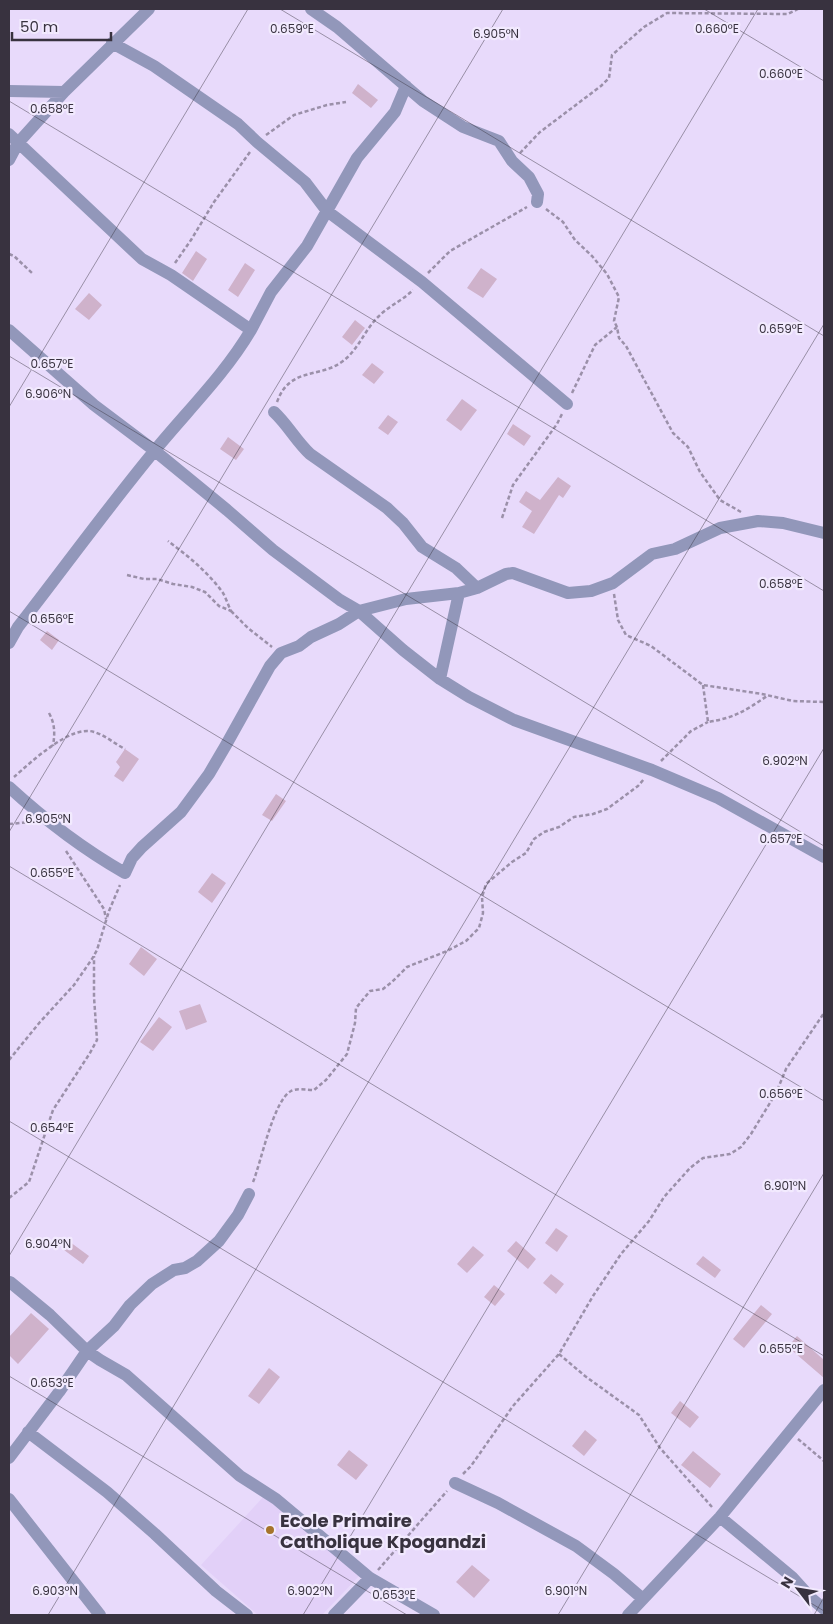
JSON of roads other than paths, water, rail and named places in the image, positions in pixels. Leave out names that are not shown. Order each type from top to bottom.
[{"type":"street","points":[[9,160],[13,139],[149,9]]},
{"type":"street","points":[[311,9],[337,27],[423,101],[464,127],[499,141],[512,161],[529,177],[538,194],[537,202]]},
{"type":"street","points":[[112,43],[172,78],[238,124],[305,182],[327,211],[422,282],[567,404]]},
{"type":"street","points":[[9,642],[18,627],[155,451],[226,367],[251,330],[270,292],[307,246],[316,227],[357,158],[395,112],[406,86]]},
{"type":"street","points":[[9,91],[64,92]]},
{"type":"street","points":[[13,139],[142,259],[171,275],[251,330]]},
{"type":"street","points":[[9,330],[94,405],[155,451],[273,550],[340,600],[359,611],[403,650],[469,697],[514,720],[652,770],[718,798],[824,857]]},
{"type":"street","points":[[274,412],[286,422],[299,444],[310,454],[387,508],[403,523],[422,547],[456,568],[477,588]]},
{"type":"street","points":[[9,788],[88,851],[125,873],[132,858],[181,812],[198,789],[226,746],[270,666],[281,654],[299,646],[310,637],[339,624],[359,611],[406,600],[459,594],[477,588],[506,574],[513,573],[568,593],[591,591],[613,583],[652,554],[675,549],[720,528],[758,521],[783,523],[824,532]]},
{"type":"street","points":[[440,678],[459,594]]},
{"type":"street","points":[[9,1458],[59,1392],[87,1350],[114,1326],[130,1305],[152,1284],[174,1270],[185,1268],[220,1241],[238,1215],[249,1194]]},
{"type":"street","points":[[9,1284],[10,1282],[50,1315],[87,1350],[126,1375],[240,1476],[276,1499],[370,1578],[434,1615]]},
{"type":"street","points":[[628,1615],[720,1517],[824,1390]]},
{"type":"street","points":[[28,1432],[107,1492],[203,1579],[247,1615]]},
{"type":"street","points":[[455,1482],[498,1503],[576,1546],[614,1574],[643,1599]]},
{"type":"street","points":[[9,1500],[100,1615]]},
{"type":"street","points":[[720,1517],[780,1566],[824,1609]]},
{"type":"street","points":[[334,1615],[370,1578]]},
{"type":"place","name":"Ecole Primaire Catholique Kpogandzi","points":[[270,1530]]}]
